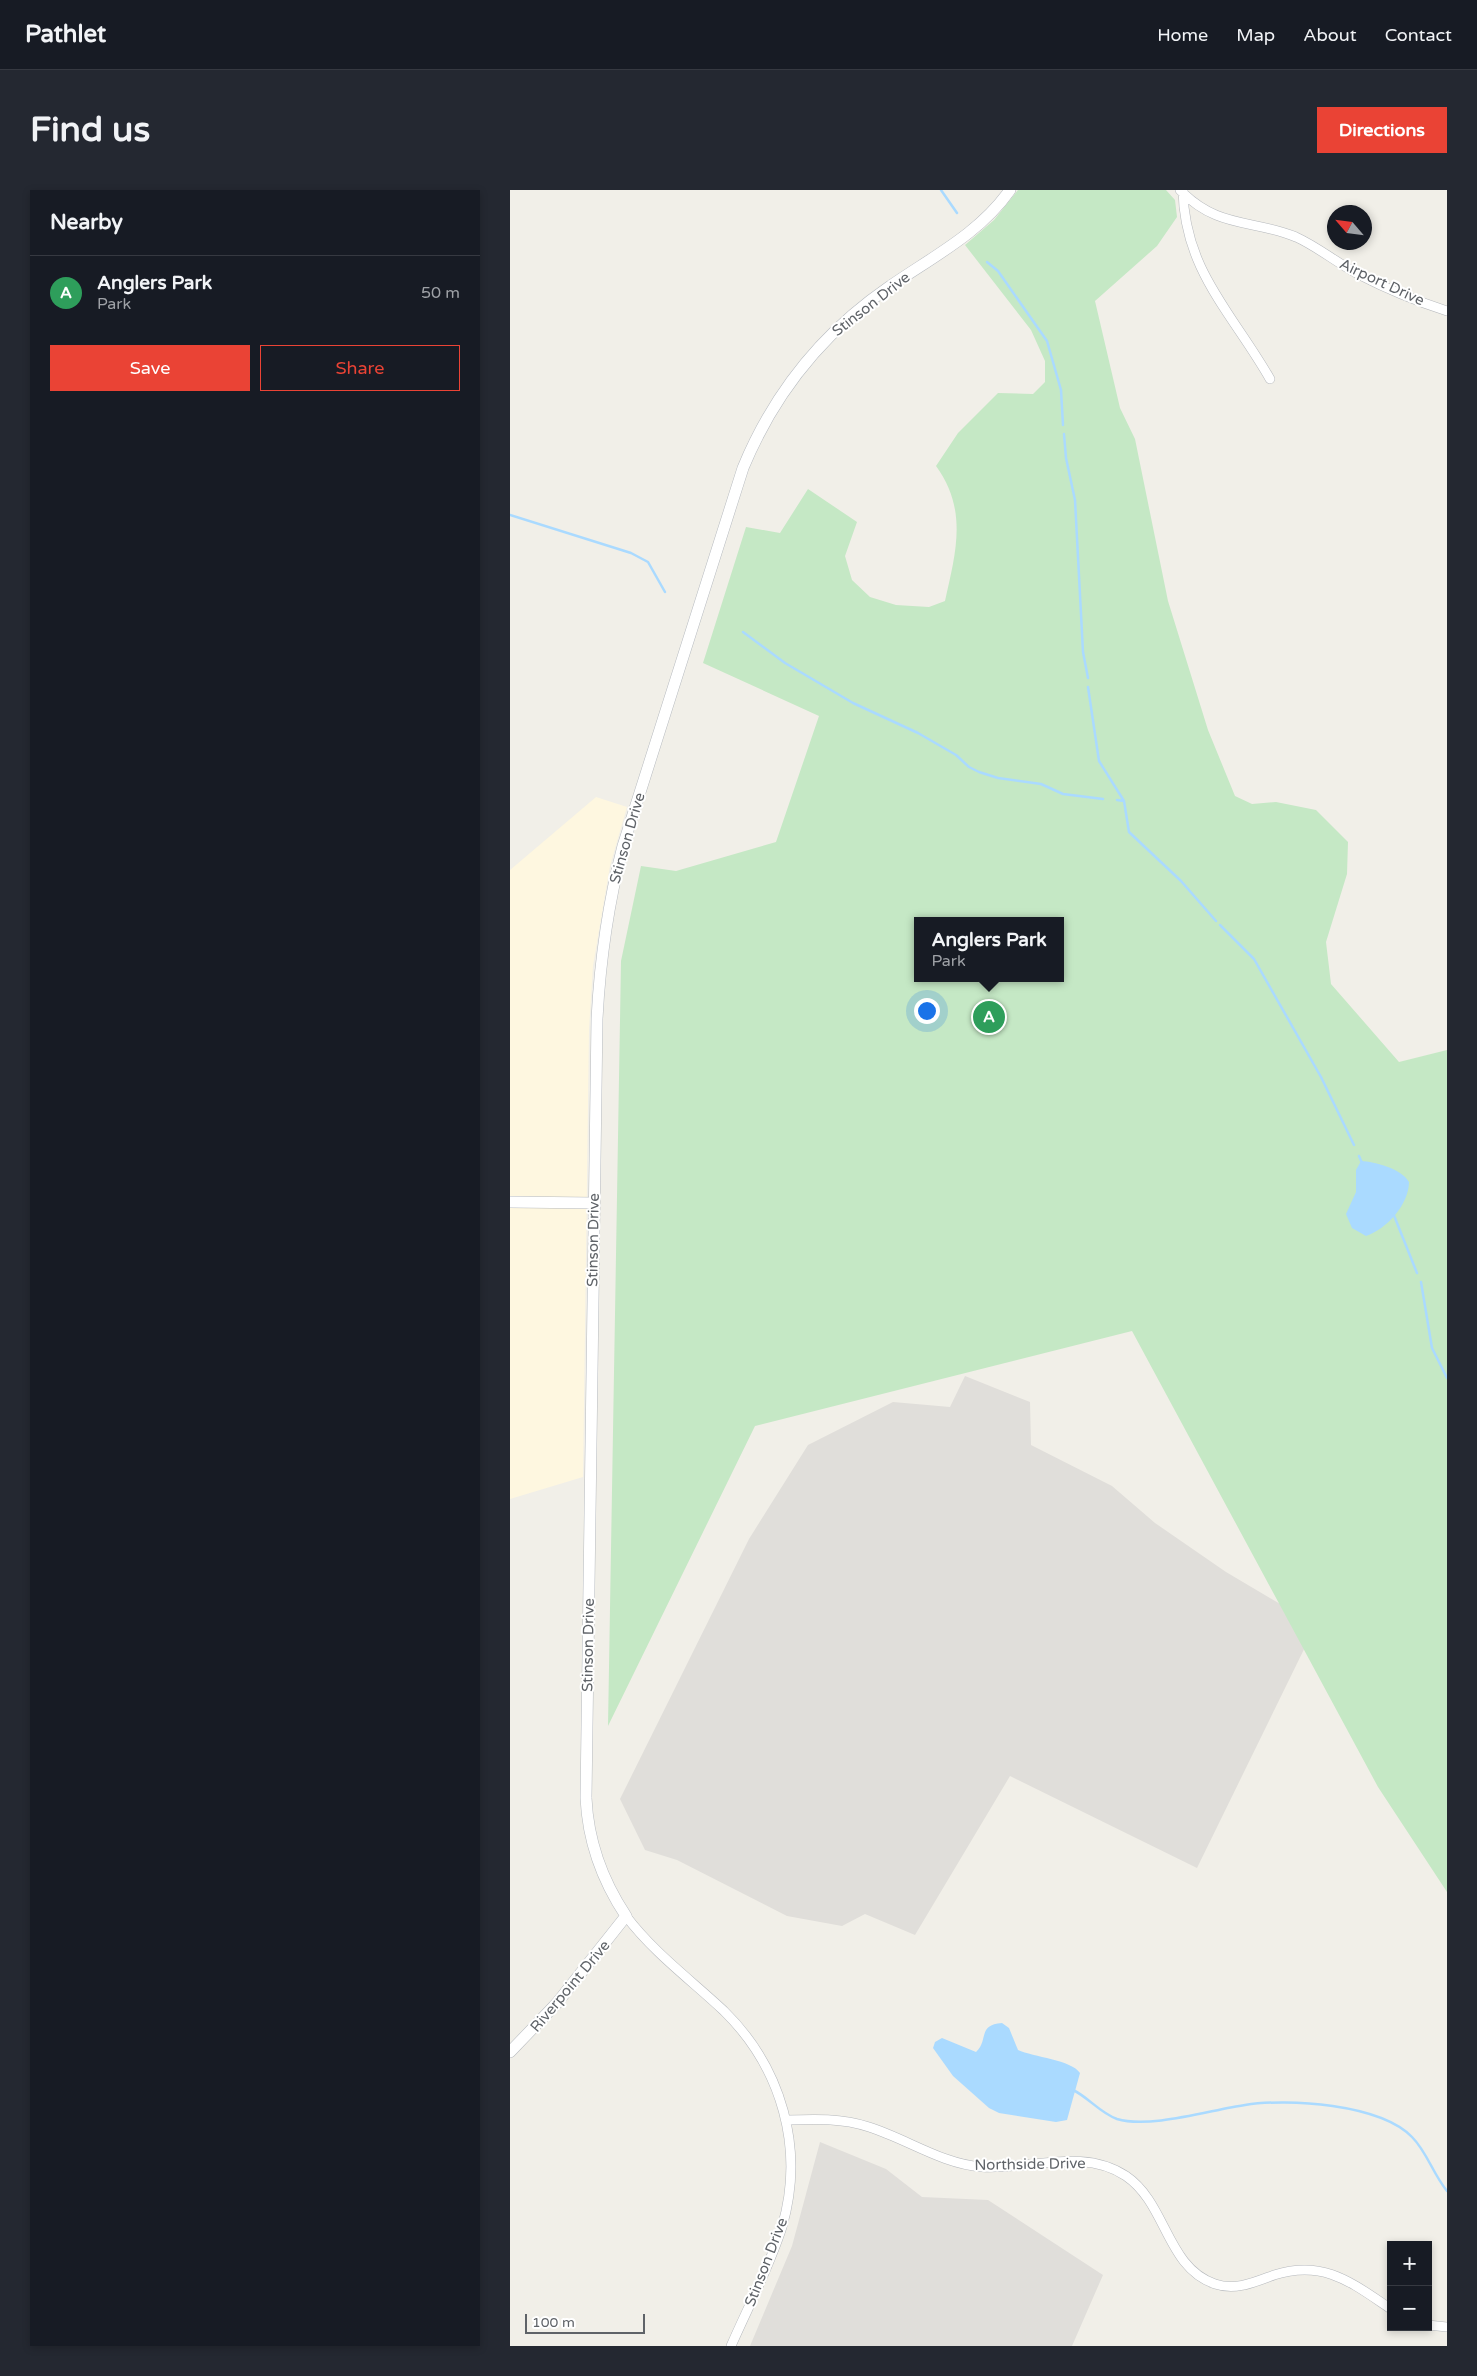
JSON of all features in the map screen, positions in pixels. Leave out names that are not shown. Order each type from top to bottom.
[{"type":"street","name":"Stinson Drive","points":[[731,2346],[770,2256],[786,2211],[791,2172],[787,2120],[776,2087],[764,2063],[744,2033],[663,1956],[626,1916],[600,1869],[590,1832],[586,1798],[594,1203],[599,982],[603,944],[615,879],[642,785],[749,452],[769,414],[785,387],[817,348],[856,312],[970,233],[992,213],[1010,190]]},
{"type":"street","name":"Airport Drive","points":[[1182,191],[1204,209],[1228,221],[1282,232],[1297,238],[1357,274],[1405,297],[1447,311]]},
{"type":"street","name":"Airport Drive","points":[[1182,191],[1185,222],[1211,288],[1270,378]]},
{"type":"street","points":[[510,1202],[594,1203]]},
{"type":"street","name":"Riverpoint Drive","points":[[510,2052],[557,2003],[626,1916]]},
{"type":"street","name":"Northside Drive","points":[[787,2120],[836,2120],[868,2126],[951,2160],[975,2166],[1010,2167],[1077,2161],[1106,2166],[1124,2175],[1143,2190],[1152,2202],[1180,2257],[1188,2266],[1207,2280],[1232,2287],[1246,2285],[1285,2272],[1324,2271],[1347,2279],[1387,2307]]},
{"type":"street","points":[[1432,2325],[1447,2327]]},
{"type":"shaded area","points":[[596,797],[627,807],[610,866],[593,966],[589,1030],[583,1477],[510,1499],[510,870]]},
{"type":"shaded area","points":[[965,1376],[1030,1402],[1031,1445],[1112,1486],[1155,1523],[1226,1572],[1292,1611],[1311,1635],[1197,1868],[1010,1776],[915,1935],[865,1914],[842,1926],[787,1916],[677,1860],[645,1850],[620,1799],[749,1539],[808,1445],[893,1402],[950,1407]]},
{"type":"shaded area","points":[[820,2142],[886,2169],[922,2197],[988,2200],[1103,2275],[1072,2346],[750,2346],[792,2246]]},
{"type":"green space","points":[[1018,190],[1166,190],[1175,200],[1177,217],[1157,246],[1095,301],[1120,408],[1135,439],[1168,601],[1208,730],[1235,796],[1252,804],[1276,802],[1316,810],[1348,842],[1347,874],[1326,942],[1331,984],[1399,1062],[1447,1050],[1447,1892],[1378,1787],[1132,1331],[755,1426],[608,1726],[621,961],[641,866],[676,871],[776,842],[819,716],[703,663],[746,527],[780,533],[808,489],[857,522],[845,556],[852,580],[870,597],[896,605],[929,607],[945,601],[953,565],[957,532],[956,515],[946,482],[936,466],[958,433],[998,393],[1033,394],[1045,382],[1045,361],[1031,330],[965,245],[994,220]]},
{"type":"water","points":[[1361,1161],[1380,1164],[1394,1169],[1409,1182],[1405,1199],[1395,1215],[1382,1228],[1366,1236],[1352,1228],[1346,1214],[1356,1192],[1356,1170]]},
{"type":"water","points":[[1002,2023],[1009,2028],[1018,2050],[1061,2062],[1080,2073],[1067,2120],[1056,2122],[999,2113],[989,2108],[953,2076],[933,2048],[935,2042],[942,2038],[976,2052],[982,2043],[986,2030],[994,2024]]},
{"type":"waterway","points":[[941,190],[957,213]]},
{"type":"waterway","points":[[987,262],[998,271],[1047,341],[1061,390],[1063,425]]},
{"type":"waterway","points":[[1064,434],[1066,458],[1075,500],[1083,652],[1088,678]]},
{"type":"waterway","points":[[510,515],[631,553],[648,562],[665,592]]},
{"type":"waterway","points":[[743,632],[785,663],[853,703],[918,733],[956,755],[969,767],[979,772],[998,778],[1041,784],[1063,794],[1103,799]]},
{"type":"waterway","points":[[1088,687],[1099,761],[1124,801],[1129,832],[1181,881],[1216,921]]},
{"type":"waterway","points":[[1117,800],[1124,801]]},
{"type":"waterway","points":[[1220,925],[1254,959],[1321,1077],[1354,1145]]},
{"type":"waterway","points":[[1359,1156],[1362,1163]]},
{"type":"waterway","points":[[1393,1213],[1417,1273]]},
{"type":"waterway","points":[[1421,1282],[1432,1348],[1447,1378]]},
{"type":"waterway","points":[[1073,2090],[1111,2116],[1131,2121],[1146,2122],[1180,2118],[1245,2105],[1285,2102],[1333,2106],[1356,2111],[1378,2117],[1397,2126],[1412,2137],[1422,2149],[1447,2191]]},
{"type":"place","name":"Anglers Park","points":[[989,1017]]}]
